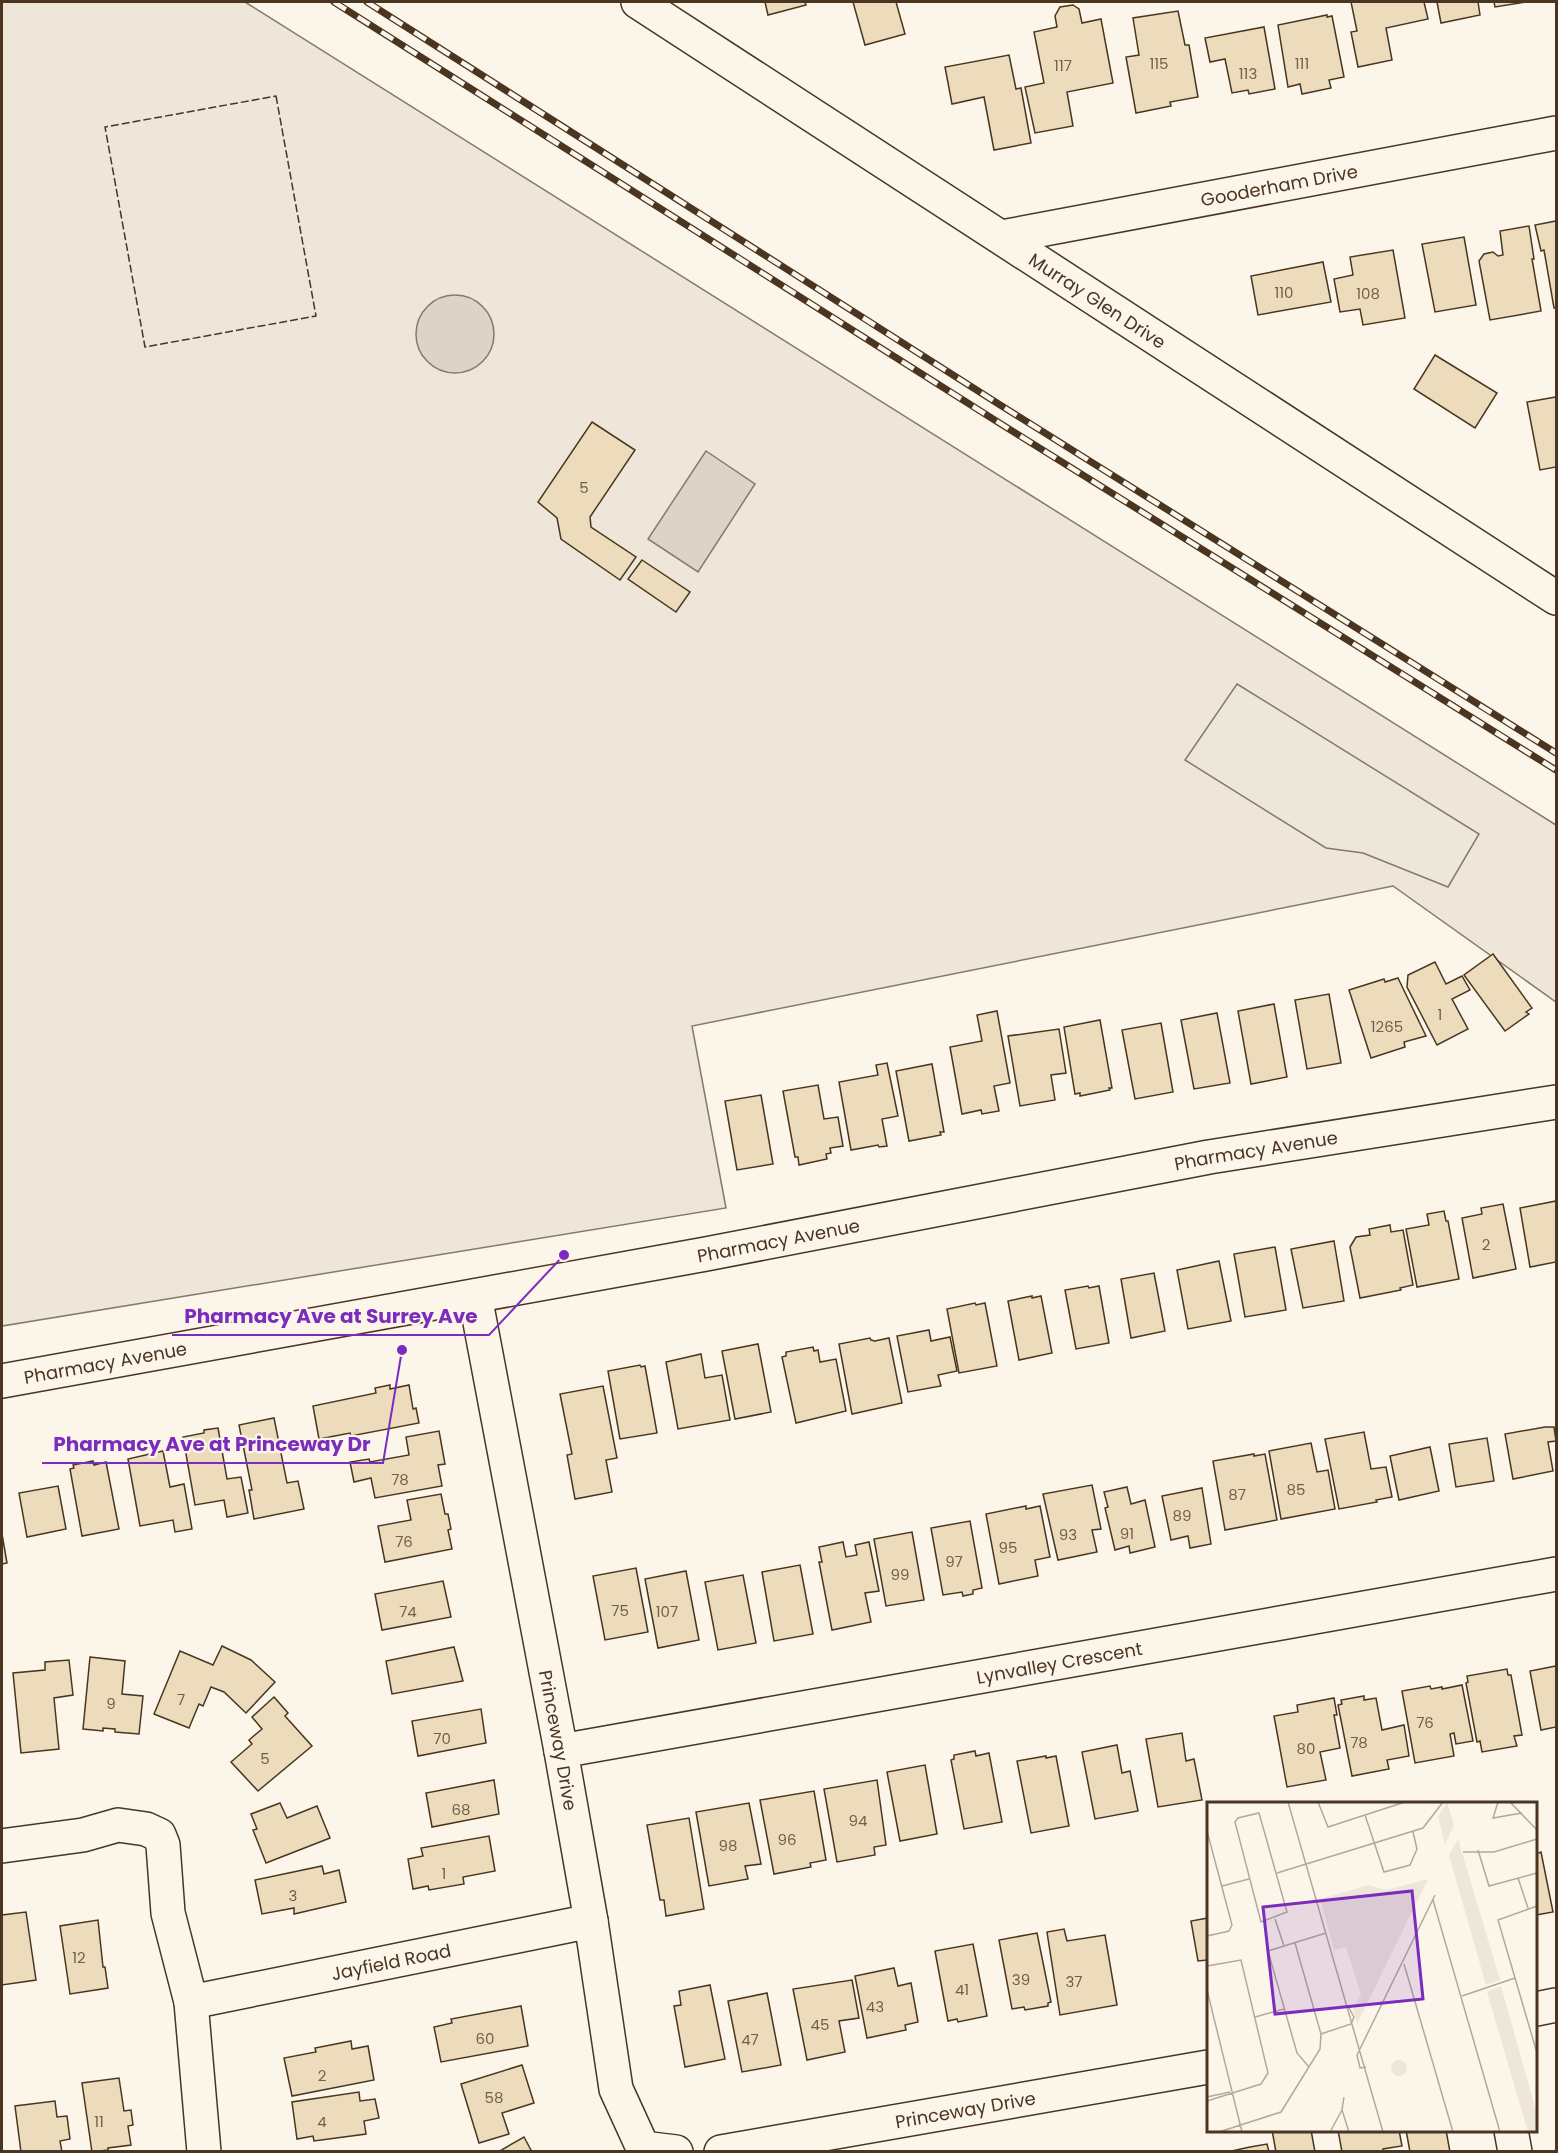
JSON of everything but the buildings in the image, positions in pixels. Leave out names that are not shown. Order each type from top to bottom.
[{"type":"street","name":"Murray Glen Drive","points":[[638,2],[1557,598]]},
{"type":"street","name":"Gooderham Drive","points":[[1002,237],[1557,132]]},
{"type":"street","name":"Pharmacy Avenue","points":[[2,1381],[475,1296],[1209,1157],[1557,1102]]},
{"type":"street","name":"Princeway Drive","points":[[475,1296],[561,1751],[591,1921],[616,2089],[643,2148],[676,2151]]},
{"type":"street","name":"Lynvalley Crescent","points":[[561,1751],[1557,1574]]},
{"type":"street","points":[[2,1846],[83,1835],[118,1825],[146,1828],[159,1835],[163,1845],[168,1913],[191,2002],[204,2151]]},
{"type":"street","name":"Jayfield Road","points":[[191,2002],[591,1921]]},
{"type":"street","points":[[1537,2009],[1557,2005]]},
{"type":"street","name":"Princeway Drive","points":[[722,2151],[1207,2067]]},
{"type":"street","points":[[1511,2132],[1515,2151]]},
{"type":"shaded area","points":[[2,2],[245,2],[1556,825],[1556,1002],[1393,886],[692,1026],[726,1208],[2,1326]]},
{"type":"shaded area","points":[[447,295],[463,295],[477,301],[488,312],[494,326],[494,342],[488,356],[477,367],[463,373],[447,373],[433,367],[422,356],[416,342],[416,326],[422,312],[433,301]]},
{"type":"shaded area","points":[[706,451],[755,484],[698,572],[648,539]]},
{"type":"shaded area","points":[[1237,684],[1479,834],[1448,887],[1363,853],[1326,848],[1185,760]]},
{"type":"railway","points":[[334,2],[993,419],[1556,770]]},
{"type":"railway","points":[[367,2],[997,403],[1556,753]]},
{"type":"fence","points":[[276,96],[316,316],[145,347],[105,127],[276,96]]},
{"type":"place","name":"Pharmacy Ave at Surrey Ave","points":[[564,1255]]},
{"type":"place","name":"Pharmacy Ave at Princeway Dr","points":[[402,1350]]}]
